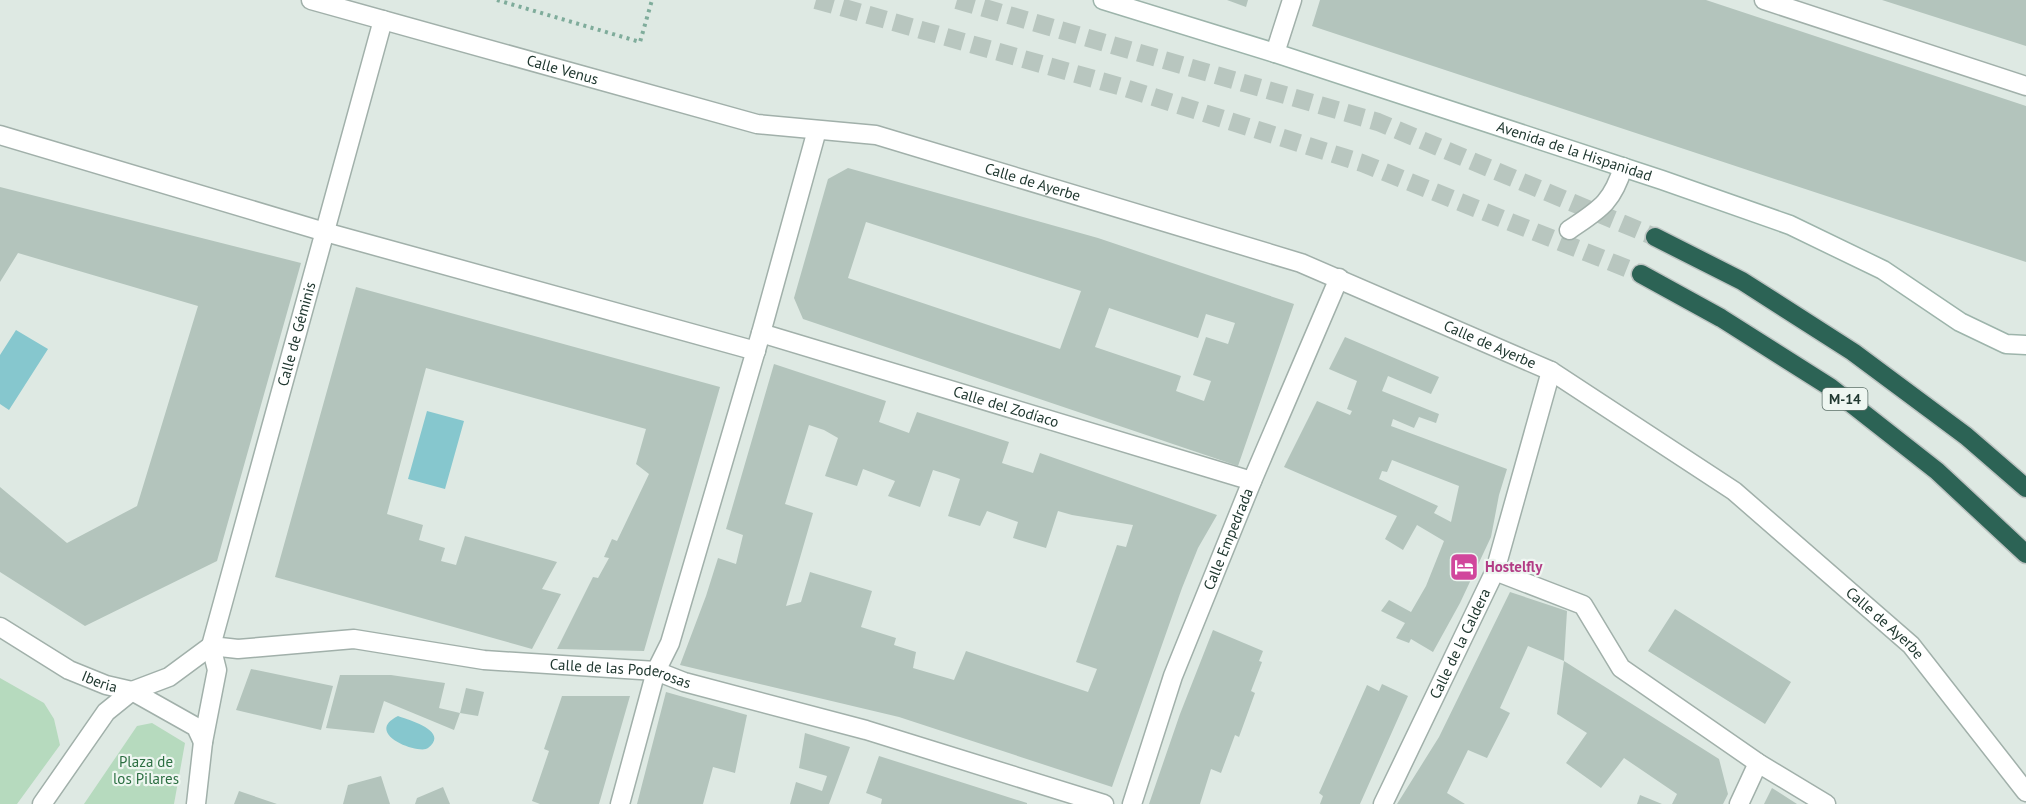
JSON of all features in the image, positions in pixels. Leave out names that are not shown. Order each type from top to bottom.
[{"type":"highway","name":"M-14","points":[[1655,237],[1742,281],[1852,352],[1966,436],[2026,488]]},
{"type":"highway","name":"M-14","points":[[1641,274],[1721,318],[1830,387],[1937,471],[2026,554]]},
{"type":"street","name":"Calle Venus","points":[[311,0],[757,124],[817,130]]},
{"type":"street","name":"Avenida de la Hispanidad","points":[[1103,0],[1275,53],[1623,167],[1790,225],[1883,270],[1960,322],[2006,344],[2026,345]]},
{"type":"street","points":[[1275,53],[1292,0]]},
{"type":"street","points":[[1764,0],[2026,86]]},
{"type":"street","name":"Calle de Géminis","points":[[211,646],[383,20]]},
{"type":"street","points":[[620,804],[656,671],[670,643],[759,342],[817,130]]},
{"type":"street","name":"Calle de Ayerbe","points":[[817,130],[876,135],[1301,263],[1551,371],[1734,491],[1911,645],[2026,792]]},
{"type":"street","name":"Calle del Zodíaco","points":[[0,135],[325,232],[759,342],[1252,481]]},
{"type":"street","points":[[1569,230],[1603,207],[1617,187],[1623,167]]},
{"type":"street","name":"Calle Empedrada","points":[[1132,804],[1173,676],[1252,481],[1339,278]]},
{"type":"street","name":"Calle de la Caldera","points":[[1383,804],[1494,571],[1551,371]]},
{"type":"street","points":[[1494,571],[1583,605],[1621,668],[1758,763],[1826,804]]},
{"type":"street","name":"Iberia","points":[[0,627],[69,670],[106,685],[132,691],[196,726],[203,742]]},
{"type":"street","name":"Calle de las Poderosas","points":[[211,646],[238,649],[354,639],[484,660],[656,671],[684,682],[866,730],[1104,804]]},
{"type":"street","points":[[42,804],[106,712],[132,691],[169,677],[211,646],[217,670],[203,742],[196,804]]},
{"type":"street","points":[[1739,804],[1758,763]]},
{"type":"path","points":[[497,0],[640,42],[652,0]]},
{"type":"green space","points":[[0,678],[44,703],[54,719],[60,745],[17,804],[0,804]]},
{"type":"green space","name":"Plaza de los Pilares","points":[[152,723],[185,743],[174,804],[84,804],[137,726]]},
{"type":"water","points":[[16,330],[48,349],[9,410],[0,404],[0,355]]},
{"type":"water","points":[[427,411],[464,421],[445,489],[408,479]]},
{"type":"water","points":[[398,716],[418,723],[431,731],[434,736],[433,742],[428,748],[406,746],[390,736],[386,730],[389,723]]},
{"type":"building","points":[[1227,0],[1248,0],[1246,7]]},
{"type":"building","points":[[1320,0],[1706,0],[2026,106],[2026,262],[1312,26]]},
{"type":"building","points":[[1882,0],[2026,0],[2026,46]]},
{"type":"building","points":[[848,168],[1098,238],[1294,304],[1238,466],[803,319],[794,298],[828,179]],"holes":[[[866,222],[1081,291],[1060,349],[848,278]],[[1109,308],[1198,338],[1206,314],[1235,323],[1228,344],[1206,337],[1193,375],[1211,381],[1204,401],[1176,391],[1181,376],[1095,347]]]},
{"type":"building","points":[[0,187],[301,263],[217,561],[85,626],[0,572],[0,487],[67,543],[137,506],[198,306],[18,253],[0,282]]},
{"type":"building","points":[[356,287],[720,387],[644,651],[557,649],[593,577],[598,578],[609,558],[604,557],[612,539],[617,541],[649,474],[636,464],[646,429],[426,368],[387,514],[423,525],[419,540],[445,548],[441,561],[456,565],[465,536],[557,562],[542,589],[561,594],[532,649],[275,577]]},
{"type":"building","points":[[1345,337],[1439,377],[1431,394],[1388,376],[1382,391],[1439,414],[1436,423],[1419,417],[1414,428],[1393,419],[1391,426],[1507,469],[1499,495],[1491,537],[1460,603],[1433,652],[1411,639],[1409,643],[1396,638],[1405,623],[1381,611],[1389,600],[1411,612],[1426,586],[1444,541],[1417,525],[1403,550],[1385,539],[1397,516],[1284,467],[1317,401],[1350,415],[1352,411],[1347,409],[1357,381],[1329,369]],"holes":[[[1392,460],[1459,486],[1451,522],[1434,513],[1438,506],[1379,479],[1382,471],[1387,472]]]},
{"type":"building","points":[[774,364],[886,401],[879,422],[909,433],[917,412],[1009,442],[1002,463],[1033,473],[1040,453],[1217,515],[1198,548],[1182,588],[1112,787],[899,717],[680,665],[718,558],[736,564],[743,535],[726,529]],"holes":[[[809,425],[838,438],[825,476],[857,486],[863,469],[895,481],[888,496],[920,507],[933,470],[946,474],[960,479],[948,516],[980,526],[987,511],[1018,522],[1013,538],[1046,548],[1058,511],[1133,525],[1126,547],[1117,545],[1076,662],[1097,669],[1088,692],[966,651],[954,680],[913,668],[916,652],[894,645],[896,638],[861,627],[872,591],[810,572],[801,602],[786,606],[813,513],[785,504]]]},
{"type":"building","points":[[1510,592],[1567,611],[1564,661],[1528,646],[1500,708],[1510,713],[1487,758],[1468,750],[1447,793],[1465,804],[1397,804],[1439,737]]},
{"type":"building","points":[[1675,609],[1791,682],[1765,724],[1648,651]]},
{"type":"building","points":[[1213,630],[1263,651],[1259,661],[1262,662],[1251,691],[1255,693],[1239,737],[1235,735],[1221,773],[1211,769],[1200,804],[1149,804],[1180,714]]},
{"type":"building","points":[[1564,661],[1719,759],[1728,794],[1723,804],[1672,804],[1677,794],[1624,758],[1601,788],[1566,763],[1587,733],[1557,714]]},
{"type":"building","points":[[251,669],[333,686],[321,730],[236,710]]},
{"type":"building","points":[[340,675],[391,675],[445,683],[439,708],[460,713],[454,730],[384,701],[374,733],[326,728]]},
{"type":"building","points":[[1382,684],[1408,696],[1360,804],[1320,804],[1323,796],[1319,793],[1367,685],[1379,691]]},
{"type":"building","points":[[466,688],[484,692],[478,716],[460,713]]},
{"type":"building","points":[[666,692],[747,715],[735,773],[713,767],[703,804],[637,804]]},
{"type":"building","points":[[562,696],[630,696],[599,804],[540,804],[532,801],[549,751],[544,749]]},
{"type":"building","points":[[805,733],[850,747],[829,804],[790,804],[796,782],[822,791],[827,776],[799,768]]},
{"type":"building","points":[[879,756],[1027,804],[881,804],[882,799],[866,793]]},
{"type":"building","points":[[381,776],[390,804],[343,804],[348,785]]},
{"type":"building","points":[[443,787],[450,804],[415,804],[417,798]]},
{"type":"building","points":[[1772,788],[1797,804],[1764,804]]},
{"type":"building","points":[[239,791],[277,804],[234,804]]},
{"type":"building","points":[[1640,795],[1662,804],[1637,804]]},
{"type":"tunnel","points":[[816,0],[1122,87],[1362,163],[1641,274]]},
{"type":"tunnel","points":[[957,0],[1378,122],[1655,237]]},
{"type":"place","name":"Hostelfly","points":[[1464,567]]}]
